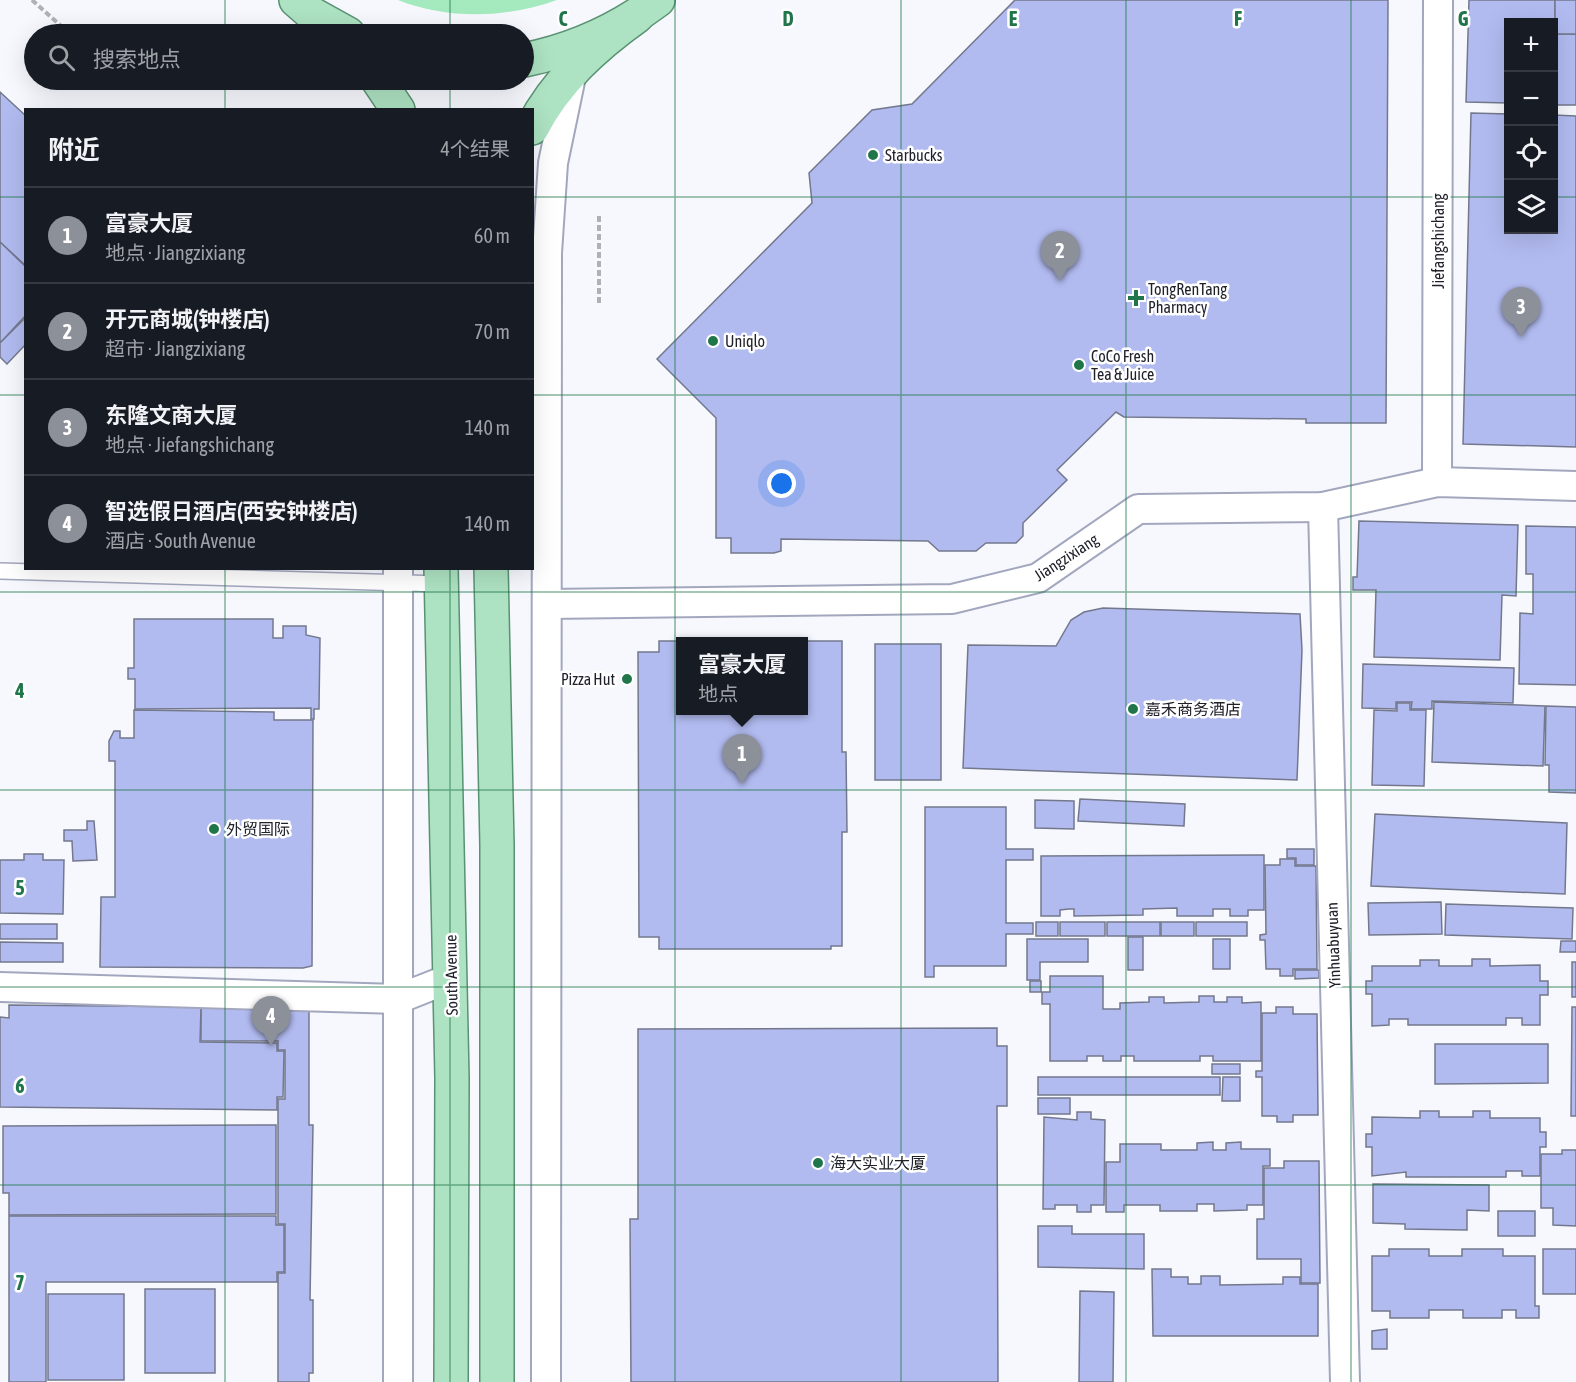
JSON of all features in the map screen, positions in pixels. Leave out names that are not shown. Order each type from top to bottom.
[{"type":"main road","points":[[304,7],[325,24]]},
{"type":"main road","points":[[304,7],[332,24]]},
{"type":"main road","points":[[534,58],[569,49],[599,37],[647,8]]},
{"type":"main road","points":[[534,125],[553,95],[573,70],[603,41],[647,8]]},
{"type":"main road","points":[[385,90],[397,108]]},
{"type":"main road","points":[[491,570],[497,845],[497,1382]]},
{"type":"main road","name":"South Avenue","points":[[441,576],[451,978],[451,1382]]},
{"type":"street","name":"Jiefangshichang","points":[[1437,482],[1438,0]]},
{"type":"street","points":[[546,1382],[549,208],[559,128],[573,70]]},
{"type":"street","points":[[375,90],[381,108]]},
{"type":"street","name":"Jiangzixiang","points":[[548,604],[952,600],[1038,578],[1138,509],[1323,507],[1437,482],[1576,486]]},
{"type":"street","name":"Yinhuabuyuan","points":[[1323,507],[1345,1382]]},
{"type":"street","points":[[398,577],[398,1382]]},
{"type":"street","points":[[0,987],[398,999],[451,978]]},
{"type":"lane","points":[[0,571],[441,576]]},
{"type":"path","points":[[32,0],[58,24]]},
{"type":"path","points":[[599,216],[599,304]]},
{"type":"green space","points":[[398,0],[557,0],[498,13],[457,14]]},
{"type":"building","points":[[1015,0],[1388,0],[1386,423],[1306,423],[1306,419],[1124,417],[1116,412],[1057,470],[1067,480],[1023,523],[1023,536],[1016,543],[986,543],[976,551],[939,551],[928,541],[781,539],[781,551],[774,553],[731,553],[731,538],[716,538],[716,418],[657,359],[812,203],[809,173],[872,110],[912,104]]},
{"type":"building","points":[[1469,0],[1555,0],[1555,18],[1504,18],[1504,103],[1466,102]]},
{"type":"building","points":[[1555,0],[1576,0],[1576,34],[1558,34],[1558,18],[1555,18]]},
{"type":"building","points":[[1558,34],[1576,34],[1576,105],[1558,105]]},
{"type":"building","points":[[0,92],[24,114],[24,264],[0,242]]},
{"type":"building","points":[[1471,113],[1504,114],[1504,234],[1558,234],[1558,115],[1576,116],[1576,447],[1463,444]]},
{"type":"building","points":[[0,242],[24,265],[24,317],[0,343]]},
{"type":"building","points":[[24,319],[24,346],[7,364],[0,357],[0,343]]},
{"type":"building","points":[[1359,521],[1518,525],[1516,596],[1502,595],[1500,660],[1374,657],[1376,590],[1353,590],[1353,577],[1357,577]]},
{"type":"building","points":[[1526,526],[1576,527],[1576,685],[1519,684],[1520,613],[1533,614],[1533,574],[1526,574]]},
{"type":"building","name":"嘉禾商务酒店","points":[[1103,608],[1300,614],[1302,650],[1297,780],[963,768],[968,645],[1056,646],[1071,620],[1084,612]]},
{"type":"building","points":[[134,619],[273,619],[273,638],[283,638],[283,626],[306,626],[306,635],[320,638],[319,709],[314,709],[314,719],[311,719],[311,708],[135,709],[135,679],[128,679],[128,668],[134,668]]},
{"type":"building","points":[[659,641],[676,641],[676,715],[808,715],[808,641],[842,641],[842,752],[846,752],[847,832],[842,832],[842,946],[831,946],[831,949],[659,949],[659,937],[639,937],[638,652],[659,652]]},
{"type":"building","points":[[875,644],[941,644],[941,780],[875,780]]},
{"type":"building","points":[[1363,664],[1514,668],[1513,703],[1432,701],[1432,709],[1411,709],[1412,702],[1396,702],[1396,709],[1362,708]]},
{"type":"building","points":[[1434,702],[1545,706],[1543,766],[1432,762]]},
{"type":"building","points":[[1397,703],[1410,703],[1410,710],[1426,710],[1424,786],[1372,785],[1374,710],[1397,711]]},
{"type":"building","points":[[1546,706],[1576,707],[1576,793],[1549,792],[1549,765],[1545,765]]},
{"type":"building","name":"外贸国际","points":[[134,710],[274,712],[274,720],[313,720],[312,966],[303,968],[100,967],[101,897],[115,897],[115,761],[109,761],[109,741],[114,731],[120,731],[120,738],[134,738]]},
{"type":"building","points":[[1080,799],[1185,804],[1184,826],[1078,821]]},
{"type":"building","points":[[1035,800],[1074,801],[1074,829],[1035,828]]},
{"type":"building","points":[[925,807],[1006,807],[1006,849],[1033,849],[1033,860],[1006,860],[1006,923],[1033,923],[1033,934],[1006,934],[1006,966],[934,966],[934,977],[925,977]]},
{"type":"building","points":[[1375,814],[1567,823],[1565,894],[1371,886]]},
{"type":"building","points":[[87,821],[94,821],[97,860],[73,861],[72,841],[64,841],[64,830],[87,830]]},
{"type":"building","points":[[1287,849],[1314,849],[1314,865],[1296,865],[1296,858],[1287,858]]},
{"type":"building","points":[[24,854],[43,854],[43,860],[64,860],[63,914],[0,913],[0,860],[24,860]]},
{"type":"building","points":[[1264,855],[1264,910],[1248,910],[1248,916],[1230,916],[1230,909],[1213,909],[1213,916],[1177,916],[1177,908],[1143,909],[1143,915],[1074,916],[1074,909],[1069,909],[1060,910],[1060,916],[1041,916],[1041,856]]},
{"type":"building","points":[[1280,859],[1295,859],[1295,866],[1316,866],[1317,969],[1293,969],[1293,976],[1280,976],[1280,969],[1266,969],[1265,940],[1260,940],[1260,935],[1266,934],[1265,865],[1280,865]]},
{"type":"building","points":[[1441,902],[1442,934],[1369,935],[1368,903]]},
{"type":"building","points":[[1446,904],[1573,908],[1572,939],[1445,935]]},
{"type":"building","points":[[1036,922],[1058,922],[1058,936],[1036,936]]},
{"type":"building","points":[[1060,922],[1105,922],[1105,936],[1060,936]]},
{"type":"building","points":[[1107,922],[1160,922],[1160,936],[1107,936]]},
{"type":"building","points":[[1161,922],[1194,922],[1194,936],[1161,936]]},
{"type":"building","points":[[1196,922],[1247,922],[1247,936],[1196,936]]},
{"type":"building","points":[[0,924],[57,924],[57,939],[0,939]]},
{"type":"building","points":[[1128,937],[1143,937],[1143,970],[1128,970]]},
{"type":"building","points":[[1027,939],[1088,939],[1088,962],[1040,962],[1040,980],[1027,980]]},
{"type":"building","points":[[1213,939],[1230,939],[1230,969],[1213,969]]},
{"type":"building","points":[[1561,941],[1576,941],[1576,952],[1560,952]]},
{"type":"building","points":[[0,942],[63,943],[63,962],[0,962]]},
{"type":"building","points":[[1472,959],[1490,959],[1490,966],[1540,965],[1540,981],[1548,981],[1548,995],[1540,995],[1540,1025],[1522,1025],[1522,1018],[1506,1018],[1506,1025],[1408,1025],[1408,1019],[1389,1019],[1389,1025],[1372,1026],[1372,994],[1366,994],[1366,981],[1372,981],[1372,966],[1420,966],[1420,960],[1439,960],[1439,966],[1472,966]]},
{"type":"building","points":[[1572,962],[1576,962],[1576,997],[1572,997]]},
{"type":"building","points":[[1295,970],[1319,970],[1319,978],[1295,979]]},
{"type":"building","points":[[1050,976],[1103,976],[1103,1009],[1120,1009],[1120,1003],[1149,1002],[1149,997],[1164,997],[1164,1003],[1199,1002],[1199,996],[1214,996],[1214,1002],[1227,1002],[1227,997],[1242,997],[1242,1003],[1261,1002],[1261,1061],[1213,1061],[1213,1056],[1200,1056],[1200,1061],[1134,1061],[1134,1056],[1121,1056],[1121,1061],[1103,1061],[1103,1056],[1087,1056],[1087,1061],[1050,1061],[1050,1004],[1042,1004],[1042,992],[1050,992]]},
{"type":"building","points":[[1030,981],[1041,981],[1041,992],[1030,992]]},
{"type":"building","points":[[201,1002],[259,1005],[259,1011],[309,1011],[309,1125],[313,1125],[310,1300],[313,1300],[313,1373],[309,1373],[309,1382],[278,1382],[278,1273],[285,1273],[285,1224],[278,1224],[278,1099],[285,1099],[285,1050],[278,1050],[278,1041],[201,1041]]},
{"type":"building","points":[[9,1005],[201,1007],[200,1042],[277,1043],[277,1051],[284,1051],[283,1097],[277,1097],[277,1110],[0,1107],[0,1017],[9,1018]]},
{"type":"building","points":[[1276,1007],[1293,1007],[1293,1014],[1317,1014],[1318,1115],[1293,1115],[1293,1122],[1277,1122],[1277,1116],[1262,1116],[1262,1077],[1256,1077],[1256,1071],[1262,1071],[1262,1013],[1276,1013]]},
{"type":"building","points":[[1572,1007],[1576,1007],[1576,1116],[1571,1116]]},
{"type":"building","name":"海大实业大厦","points":[[997,1028],[997,1046],[1007,1046],[1007,1106],[997,1106],[998,1382],[631,1382],[630,1219],[638,1219],[638,1029]]},
{"type":"building","points":[[1435,1044],[1548,1044],[1548,1083],[1435,1084]]},
{"type":"building","points":[[1212,1064],[1240,1064],[1240,1074],[1212,1074]]},
{"type":"building","points":[[1038,1077],[1220,1077],[1220,1095],[1038,1095]]},
{"type":"building","points":[[1223,1077],[1240,1077],[1240,1101],[1222,1101]]},
{"type":"building","points":[[1038,1098],[1070,1098],[1070,1114],[1038,1114]]},
{"type":"building","points":[[1420,1111],[1439,1111],[1439,1117],[1473,1117],[1473,1111],[1490,1111],[1490,1118],[1540,1118],[1540,1132],[1546,1132],[1546,1147],[1540,1147],[1540,1176],[1522,1176],[1522,1171],[1506,1171],[1506,1177],[1406,1177],[1406,1172],[1372,1176],[1372,1147],[1366,1147],[1366,1134],[1372,1134],[1372,1117],[1420,1118]]},
{"type":"building","points":[[1077,1112],[1091,1112],[1091,1119],[1105,1120],[1104,1205],[1091,1205],[1091,1212],[1077,1212],[1077,1205],[1055,1205],[1055,1209],[1043,1209],[1044,1117],[1077,1120]]},
{"type":"building","points":[[276,1125],[276,1214],[9,1215],[9,1193],[3,1193],[3,1126]]},
{"type":"building","points":[[1213,1142],[1213,1150],[1226,1150],[1226,1143],[1241,1142],[1241,1149],[1270,1149],[1270,1166],[1263,1166],[1263,1205],[1247,1205],[1247,1210],[1214,1211],[1214,1204],[1197,1204],[1197,1211],[1160,1211],[1160,1205],[1124,1205],[1124,1212],[1106,1212],[1106,1162],[1120,1162],[1120,1144],[1161,1144],[1161,1150],[1197,1150],[1197,1143]]},
{"type":"building","points":[[1562,1150],[1576,1150],[1576,1226],[1553,1225],[1553,1208],[1541,1208],[1541,1154],[1562,1154]]},
{"type":"building","points":[[1284,1161],[1319,1161],[1320,1283],[1301,1283],[1301,1259],[1257,1259],[1257,1219],[1264,1219],[1264,1168],[1284,1168]]},
{"type":"building","points":[[1373,1184],[1489,1185],[1489,1211],[1467,1210],[1467,1230],[1405,1229],[1405,1224],[1373,1223]]},
{"type":"building","points":[[1498,1211],[1535,1211],[1535,1236],[1498,1236]]},
{"type":"building","points":[[9,1216],[276,1216],[276,1225],[284,1225],[284,1272],[277,1272],[277,1282],[46,1282],[46,1382],[9,1382]]},
{"type":"building","points":[[1038,1226],[1072,1226],[1072,1234],[1144,1234],[1144,1269],[1038,1267]]},
{"type":"building","points":[[1389,1249],[1429,1249],[1429,1256],[1462,1256],[1462,1249],[1503,1249],[1503,1256],[1535,1256],[1535,1306],[1539,1306],[1539,1318],[1516,1318],[1516,1310],[1502,1310],[1502,1318],[1463,1318],[1463,1310],[1429,1310],[1429,1318],[1390,1318],[1390,1311],[1372,1311],[1372,1256],[1389,1256]]},
{"type":"building","points":[[1543,1249],[1576,1249],[1576,1294],[1543,1294]]},
{"type":"building","points":[[1152,1269],[1171,1269],[1171,1277],[1188,1277],[1188,1284],[1201,1284],[1201,1276],[1220,1276],[1220,1285],[1283,1284],[1283,1277],[1300,1277],[1300,1284],[1318,1284],[1318,1336],[1153,1336]]},
{"type":"building","points":[[145,1289],[215,1289],[215,1373],[145,1373]]},
{"type":"building","points":[[1080,1291],[1114,1292],[1113,1382],[1079,1382]]},
{"type":"building","points":[[48,1294],[124,1294],[124,1380],[48,1380]]},
{"type":"building","points":[[1387,1329],[1387,1349],[1372,1349],[1372,1331]]},
{"type":"place","name":"Starbucks","points":[[873,155]]},
{"type":"place","name":"开元商城(钟楼店)","points":[[1060,281]]},
{"type":"place","name":"TongRenTang Pharmacy","points":[[1136,298]]},
{"type":"place","name":"东隆文商大厦","points":[[1521,337]]},
{"type":"place","name":"Uniqlo","points":[[713,341]]},
{"type":"place","name":"CoCo Fresh Tea & Juice","points":[[1079,365]]},
{"type":"place","name":"Pizza Hut","points":[[627,679]]},
{"type":"place","name":"嘉禾商务酒店","points":[[1133,709]]},
{"type":"place","name":"富豪大厦","points":[[742,784]]},
{"type":"place","name":"外贸国际","points":[[214,829]]},
{"type":"place","name":"智选假日酒店(西安钟楼店)","points":[[271,1046]]},
{"type":"place","name":"海大实业大厦","points":[[818,1163]]}]
